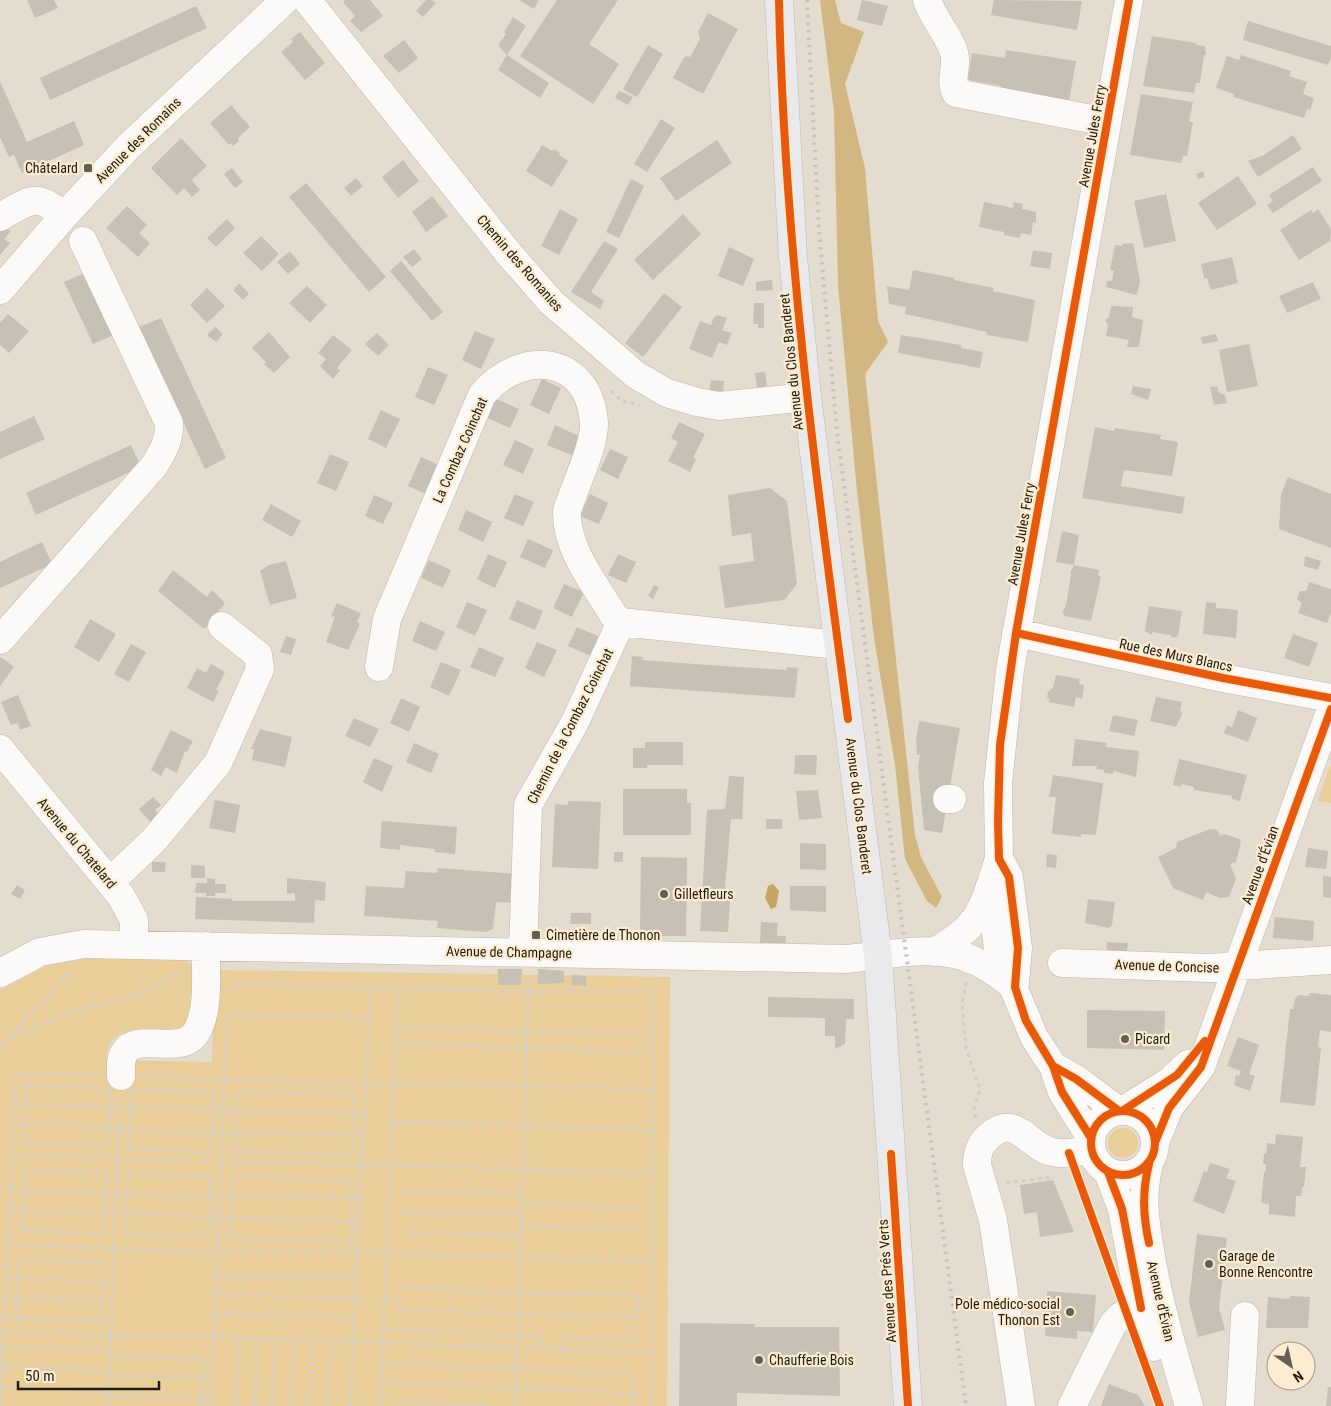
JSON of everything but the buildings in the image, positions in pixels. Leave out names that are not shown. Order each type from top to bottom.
[{"type":"main road","name":"Avenue du Clos Banderet","points":[[779,0],[792,247],[807,397],[878,956]]},
{"type":"main road","name":"Avenue des Prés Verts","points":[[878,956],[908,1406]]},
{"type":"street","name":"Avenue des Romains","points":[[0,290],[64,216],[129,146],[285,0]]},
{"type":"street","name":"Chemin des Romanies","points":[[307,0],[509,254],[551,302],[636,375],[668,393],[696,402],[719,406],[807,397]]},
{"type":"street","points":[[927,0],[931,14],[952,46],[954,58],[952,85],[956,93],[1107,122]]},
{"type":"street","name":"Avenue Jules Ferry","points":[[1091,1144],[1062,1092],[1052,1066],[1026,1020],[1015,987],[1018,948],[1009,877],[995,869],[1000,745],[1016,633],[1129,0]]},
{"type":"street","points":[[944,33],[971,38]]},
{"type":"street","points":[[0,217],[33,200],[47,202],[64,216]]},
{"type":"street","points":[[0,640],[154,466],[162,454],[170,432],[169,423],[83,241]]},
{"type":"street","name":"La Combaz Coinchat","points":[[379,667],[387,619],[482,395],[492,383],[508,372],[531,364],[553,366],[567,373],[578,383],[591,404],[594,426],[592,440],[567,511],[569,536],[576,553],[614,616],[622,622]]},
{"type":"street","points":[[622,622],[838,645]]},
{"type":"street","name":"Chemin de la Combaz Coinchat","points":[[526,952],[528,805],[574,722],[622,622]]},
{"type":"street","points":[[110,882],[154,840],[218,763],[260,669],[258,655],[222,626]]},
{"type":"street","name":"Rue des Murs Blancs","points":[[1016,633],[1223,678],[1331,698]]},
{"type":"street","name":"Avenue d'Évian","points":[[1189,1406],[1164,1321],[1144,1217],[1144,1188],[1152,1152],[1169,1108],[1201,1067],[1212,1030],[1331,709]]},
{"type":"street","name":"Avenue du Chatelard","points":[[0,749],[110,882],[130,911],[134,920],[134,944]]},
{"type":"street","points":[[934,952],[964,933],[974,923],[980,912],[995,869]]},
{"type":"street","name":"Avenue de Champagne","points":[[0,973],[40,952],[84,944],[846,959],[934,952],[975,960],[1015,987]]},
{"type":"street","points":[[121,1076],[124,1052],[131,1046],[140,1044],[174,1044],[186,1041],[196,1033],[202,1020],[206,946]]},
{"type":"street","name":"Avenue de Concise","points":[[1062,963],[1236,967],[1331,960]]},
{"type":"street","name":"Avenue d'Évian","points":[[1120,1111],[1177,1075],[1191,1061],[1212,1030]]},
{"type":"street","points":[[1052,1066],[1076,1079],[1120,1111]]},
{"type":"street","points":[[1120,1111],[1133,1112],[1143,1117],[1150,1125],[1152,1152],[1140,1171],[1130,1175],[1119,1176],[1108,1172],[1099,1165],[1091,1144],[1095,1128],[1103,1118],[1120,1111]]},
{"type":"street","points":[[1021,1406],[994,1220],[977,1165],[977,1156],[984,1140],[999,1130],[1008,1129],[1025,1134],[1040,1146],[1052,1152],[1069,1153],[1091,1144]]},
{"type":"street","name":"Avenue d'Évian","points":[[1108,1172],[1122,1209],[1141,1308],[1172,1406]]},
{"type":"street","points":[[1072,1406],[1089,1368],[1115,1321],[1121,1316],[1141,1308]]},
{"type":"street","points":[[1240,1406],[1245,1316]]},
{"type":"path","points":[[0,1047],[81,960],[84,944]]},
{"type":"path","points":[[11,1036],[79,1010],[145,992],[167,980],[206,946]]},
{"type":"path","points":[[516,1406],[526,1085],[528,992],[526,952]]},
{"type":"path","points":[[975,960],[964,988],[962,1004],[968,1056],[980,1089],[974,1114],[984,1140]]},
{"type":"path","points":[[229,998],[229,990],[235,984],[528,992],[647,992],[653,996],[651,1406]]},
{"type":"path","points":[[350,1406],[371,987]]},
{"type":"path","points":[[380,1406],[398,988]]},
{"type":"path","points":[[211,1406],[228,1006]]},
{"type":"path","points":[[228,1014],[369,1018]]},
{"type":"path","points":[[396,1028],[653,1035]]},
{"type":"path","points":[[396,1044],[526,1046],[652,1052]]},
{"type":"path","points":[[0,1404],[16,1076],[20,1073],[224,1080],[366,1081],[652,1089]]},
{"type":"path","points":[[108,1406],[121,1076]]},
{"type":"path","points":[[26,1085],[111,1088],[107,1146],[24,1143],[25,1104],[26,1085]]},
{"type":"path","points":[[132,1089],[214,1091],[214,1110],[212,1153],[128,1149],[132,1089]]},
{"type":"path","points":[[235,1093],[355,1094],[353,1155],[233,1151],[235,1112],[235,1093]]},
{"type":"path","points":[[15,1104],[223,1109],[235,1112],[364,1114]]},
{"type":"path","points":[[392,1121],[652,1130]]},
{"type":"path","points":[[14,1123],[25,1125],[108,1127],[130,1130],[234,1131],[363,1136]]},
{"type":"path","points":[[12,1155],[221,1163],[390,1165],[652,1174]]},
{"type":"path","points":[[24,1170],[106,1172],[106,1194],[104,1234],[21,1230],[24,1170]]},
{"type":"path","points":[[128,1174],[211,1176],[210,1195],[209,1238],[125,1234],[128,1174]]},
{"type":"path","points":[[233,1176],[352,1180],[352,1242],[229,1238],[232,1196],[233,1176]]},
{"type":"path","points":[[984,1186],[1058,1176]]},
{"type":"path","points":[[10,1190],[106,1194],[360,1198]]},
{"type":"path","points":[[405,1192],[522,1194]]},
{"type":"path","points":[[522,1204],[638,1208]]},
{"type":"path","points":[[10,1209],[219,1219],[359,1222]]},
{"type":"path","points":[[401,1213],[522,1214]]},
{"type":"path","points":[[521,1226],[637,1228]]},
{"type":"path","points":[[407,1232],[521,1235]]},
{"type":"path","points":[[8,1245],[114,1247],[217,1252],[387,1253],[652,1262]]},
{"type":"path","points":[[17,1318],[19,1260],[103,1262],[101,1321]]},
{"type":"path","points":[[216,1277],[356,1277]]},
{"type":"path","points":[[6,1278],[113,1282]]},
{"type":"path","points":[[400,1288],[519,1294],[637,1295],[636,1338],[564,1337],[563,1350]]},
{"type":"path","points":[[216,1295],[356,1298]]},
{"type":"path","points":[[5,1298],[112,1300]]},
{"type":"path","points":[[385,1301],[398,1302],[398,1310],[636,1317]]},
{"type":"path","points":[[636,1307],[652,1308]]},
{"type":"path","points":[[215,1313],[354,1318]]},
{"type":"path","points":[[4,1318],[111,1321]]},
{"type":"path","points":[[383,1329],[539,1337],[539,1349]]},
{"type":"path","points":[[4,1332],[256,1338],[651,1352]]},
{"type":"path","points":[[235,1406],[239,1338]]},
{"type":"path","points":[[255,1406],[256,1338]]},
{"type":"path","points":[[272,1406],[275,1339]]},
{"type":"path","points":[[291,1406],[294,1340]]},
{"type":"path","points":[[308,1406],[312,1340]]},
{"type":"path","points":[[328,1406],[330,1341]]},
{"type":"path","points":[[3,1348],[110,1351]]},
{"type":"path","points":[[110,1357],[203,1359],[202,1406]]},
{"type":"path","points":[[382,1364],[633,1373],[634,1406]]},
{"type":"path","points":[[2,1366],[212,1377]]},
{"type":"path","points":[[381,1382],[516,1389],[633,1392]]},
{"type":"path","points":[[1,1387],[211,1399]]},
{"type":"path","points":[[398,1402],[493,1406]]},
{"type":"shaded area","points":[[820,0],[835,0],[841,23],[864,32],[845,84],[865,168],[878,321],[888,342],[865,374],[915,835],[921,857],[942,897],[936,908],[927,901],[905,859],[895,765],[874,638],[857,491],[838,285],[834,112]]},
{"type":"shaded area","points":[[1331,766],[1331,803],[1318,801]]},
{"type":"shaded area","points":[[773,884],[779,891],[776,907],[771,909],[765,898],[768,886]]},
{"type":"shaded area","points":[[81,958],[186,960],[195,968],[192,1010],[187,1022],[179,1029],[129,1032],[118,1035],[110,1044],[106,1060],[212,1062],[215,970],[497,974],[498,969],[522,969],[522,975],[538,975],[538,969],[564,971],[564,975],[670,977],[667,1406],[0,1406],[0,990],[50,964]]},
{"type":"shaded area","points":[[1123,1128],[1134,1132],[1138,1143],[1134,1154],[1123,1158],[1112,1154],[1108,1143],[1112,1132]]},
{"type":"railway","points":[[807,0],[819,230],[837,432],[966,1406]]},
{"type":"cycle path","points":[[779,0],[787,180],[803,360],[824,540],[848,719]]},
{"type":"cycle path","points":[[1091,1138],[1062,1092],[1053,1066],[1026,1021],[1015,987],[1018,948],[1009,877],[999,859],[1000,745],[1016,633],[1129,0]]},
{"type":"cycle path","points":[[1016,633],[1223,678],[1331,698]]},
{"type":"cycle path","points":[[1156,1140],[1169,1108],[1201,1067],[1331,709]]},
{"type":"cycle path","points":[[1122,1111],[1177,1075],[1205,1041]]},
{"type":"cycle path","points":[[1053,1066],[1076,1079],[1119,1111]]},
{"type":"cycle path","points":[[1117,1111],[1129,1111],[1146,1120],[1153,1131],[1155,1143],[1153,1155],[1146,1166],[1129,1175],[1117,1175],[1105,1170],[1096,1161],[1091,1149],[1091,1137],[1096,1125],[1105,1116],[1117,1111]]},
{"type":"cycle path","points":[[1069,1153],[1160,1406]]},
{"type":"cycle path","points":[[891,1154],[908,1406]]},
{"type":"cycle path","points":[[1149,1164],[1144,1204],[1149,1243]]},
{"type":"cycle path","points":[[1108,1172],[1122,1209],[1141,1308]]},
{"type":"place","name":"Châtelard","points":[[88,168]]},
{"type":"place","name":"Gilletfleurs","points":[[664,894]]},
{"type":"place","name":"Cimetière de Thonon","points":[[536,935]]},
{"type":"place","name":"Picard","points":[[1125,1039]]},
{"type":"place","name":"Garage de Bonne Rencontre","points":[[1209,1264]]},
{"type":"place","name":"Pole médico-social Thonon Est","points":[[1070,1312]]},
{"type":"place","name":"Chaufferie Bois","points":[[759,1360]]}]
